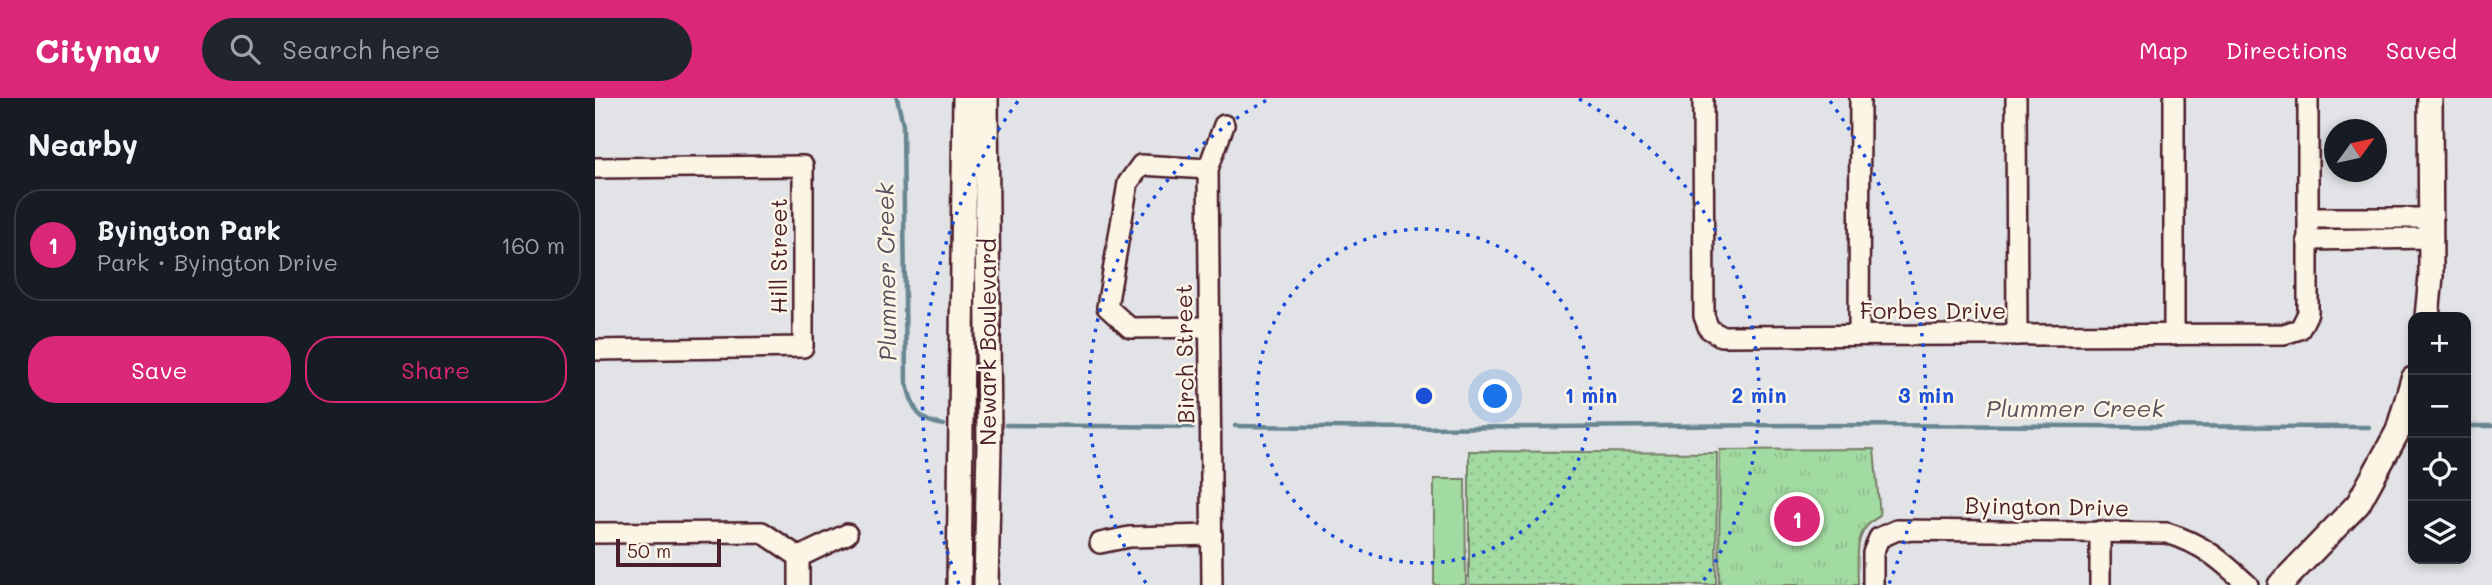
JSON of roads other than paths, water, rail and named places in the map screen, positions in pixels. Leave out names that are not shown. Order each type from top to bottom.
[{"type":"main road","name":"Newark Boulevard","points":[[959,585],[965,98]]},
{"type":"main road","name":"Newark Boulevard","points":[[986,98],[989,446],[986,585]]},
{"type":"main road","points":[[2427,312],[2431,228],[2430,98]]},
{"type":"main road","points":[[2280,585],[2358,504],[2397,431],[2408,395]]},
{"type":"street","name":"Forbes Drive","points":[[1703,98],[1704,316],[1709,329],[1721,336],[2284,334],[2300,329],[2308,313],[2308,98]]},
{"type":"street","points":[[1859,335],[1860,98]]},
{"type":"street","points":[[2016,98],[2017,335]]},
{"type":"street","points":[[2174,98],[2174,335]]},
{"type":"street","name":"Birch Street","points":[[1212,585],[1208,169],[1224,125]]},
{"type":"street","points":[[1208,169],[1141,165],[1128,183],[1107,307],[1131,328],[1209,327]]},
{"type":"street","name":"Hill Street","points":[[595,168],[803,166],[803,346],[595,350]]},
{"type":"street","points":[[2308,218],[2431,228]]},
{"type":"street","points":[[2308,240],[2431,228]]},
{"type":"street","name":"Byington Drive","points":[[1873,585],[1873,553],[1879,538],[1897,530],[2167,533],[2191,540],[2216,555],[2248,585]]},
{"type":"street","points":[[2100,531],[2101,585]]},
{"type":"street","points":[[595,533],[762,532],[799,557]]},
{"type":"street","points":[[799,557],[848,534]]},
{"type":"street","points":[[1101,543],[1129,537],[1212,535]]},
{"type":"street","points":[[799,557],[799,585]]},
{"type":"waterway","name":"Plummer Creek","points":[[897,98],[903,125],[906,382],[917,412],[927,420],[944,425]]},
{"type":"waterway","name":"Plummer Creek","points":[[1006,425],[1193,427]]},
{"type":"waterway","name":"Plummer Creek","points":[[1235,426],[2369,427]]},
{"type":"waterway","name":"Plummer Creek","points":[[2471,426],[2492,426]]},
{"type":"place","name":"Byington Park","points":[[1797,519]]}]
